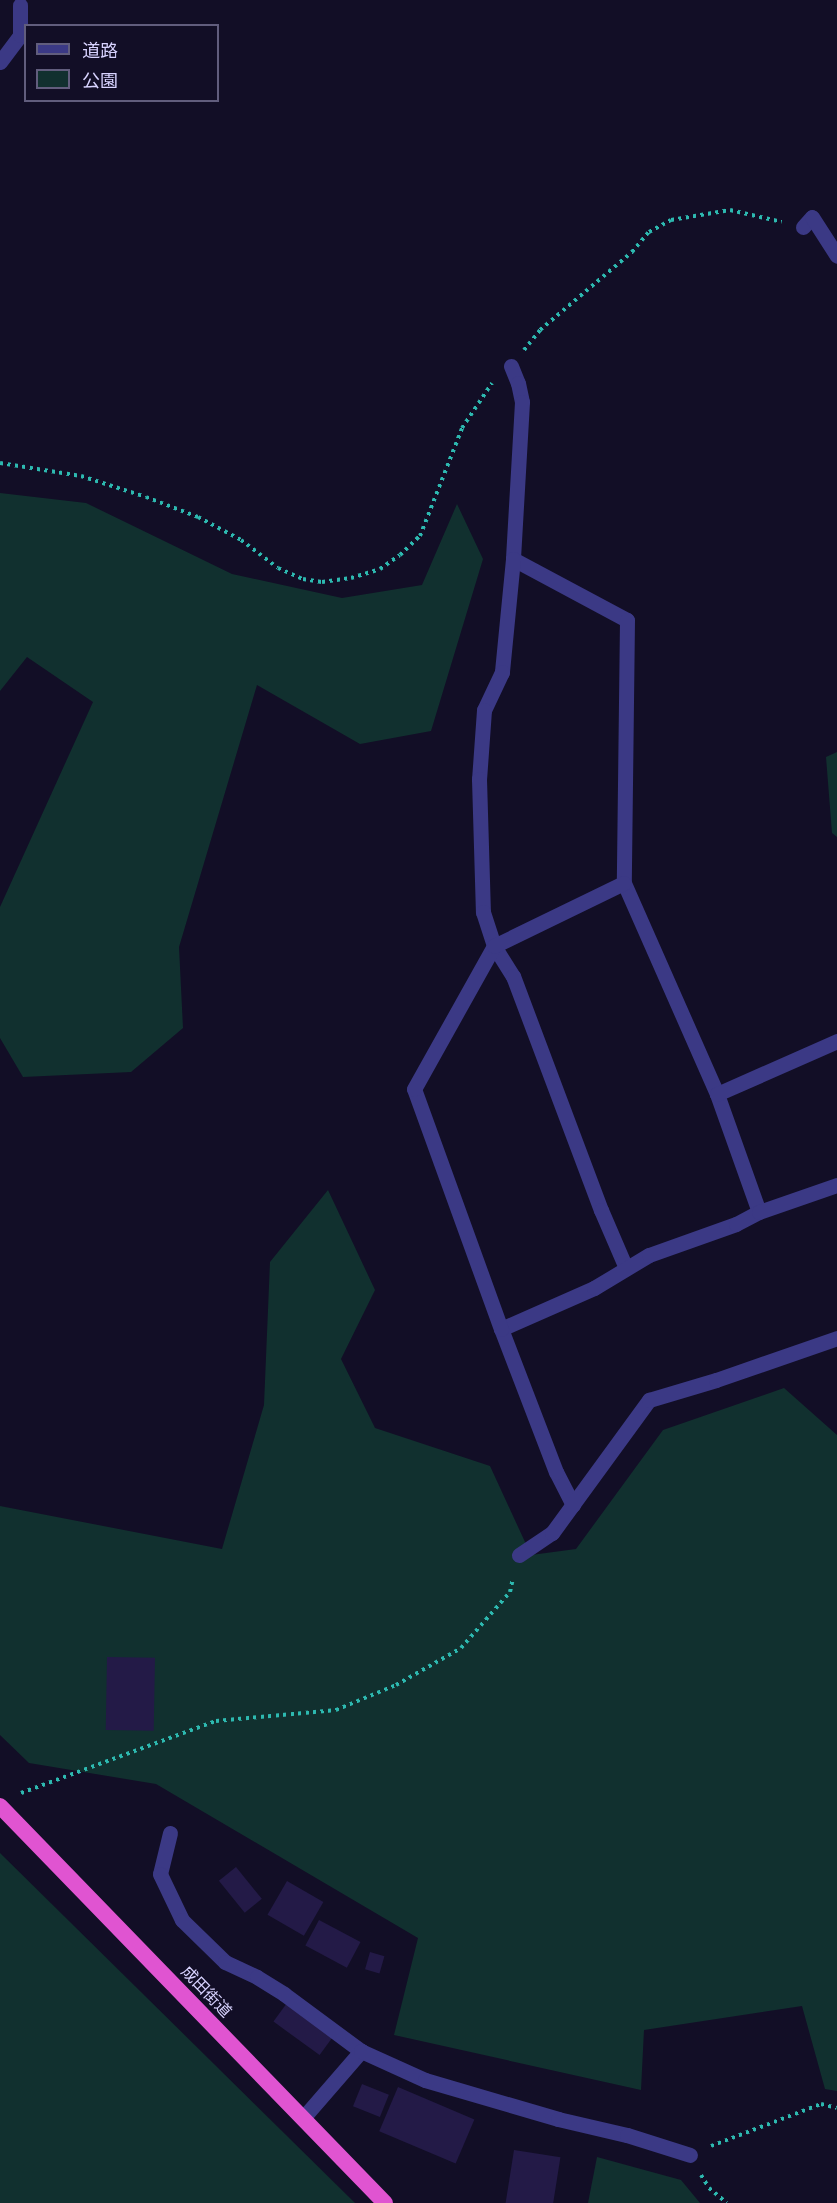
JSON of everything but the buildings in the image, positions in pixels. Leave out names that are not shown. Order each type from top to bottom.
[{"type":"highway","name":"成田街道","points":[[0,1806],[385,2203]]},
{"type":"street","points":[[0,62],[20,35],[19,3]]},
{"type":"street","points":[[803,227],[813,217],[837,256]]},
{"type":"street","points":[[511,366],[518,382],[522,402],[513,559],[502,672],[484,710],[479,779],[483,912],[494,946],[513,976],[601,1210],[627,1268]]},
{"type":"street","points":[[513,559],[627,620],[624,883],[717,1094],[759,1212]]},
{"type":"street","points":[[573,1505],[556,1472],[501,1329],[414,1089],[494,946],[624,883]]},
{"type":"street","points":[[717,1094],[837,1041]]},
{"type":"street","points":[[501,1329],[594,1288],[649,1256],[736,1224],[759,1212],[837,1185]]},
{"type":"street","points":[[519,1555],[552,1533],[649,1400],[716,1380],[837,1338]]},
{"type":"street","points":[[170,1833],[160,1874],[182,1920],[225,1962],[257,1977],[284,1994],[361,2051],[425,2080],[558,2119],[627,2135],[690,2155]]},
{"type":"street","points":[[303,2118],[361,2051]]},
{"type":"path","points":[[0,463],[81,476],[146,497],[206,522],[241,540],[278,568],[303,579],[322,582],[351,578],[380,569],[400,555],[420,536],[462,428],[480,398],[511,366],[540,330],[632,252],[649,232],[671,220],[730,210],[803,227]]},
{"type":"path","points":[[21,1794],[216,1721],[336,1710],[396,1685],[461,1648],[510,1592],[519,1555]]},
{"type":"path","points":[[727,2203],[709,2188],[690,2155],[821,2104],[837,2108]]},
{"type":"green space","points":[[0,493],[86,503],[232,574],[342,598],[422,585],[457,504],[483,559],[431,731],[360,744],[257,685],[179,947],[183,1028],[131,1072],[23,1077],[0,1038],[0,907],[93,702],[27,657],[0,691]]},
{"type":"green space","points":[[837,752],[837,837],[832,833],[826,757]]},
{"type":"green space","points":[[328,1190],[375,1290],[341,1359],[375,1428],[490,1466],[531,1555],[576,1549],[663,1430],[784,1388],[837,1435],[837,2091],[825,2089],[802,2006],[644,2030],[641,2090],[394,2035],[418,1938],[156,1784],[29,1763],[0,1735],[0,1506],[222,1549],[264,1405],[270,1262]]},
{"type":"green space","points":[[0,1853],[355,2203],[0,2203]]},
{"type":"green space","points":[[597,2157],[681,2180],[700,2203],[588,2203]]}]
